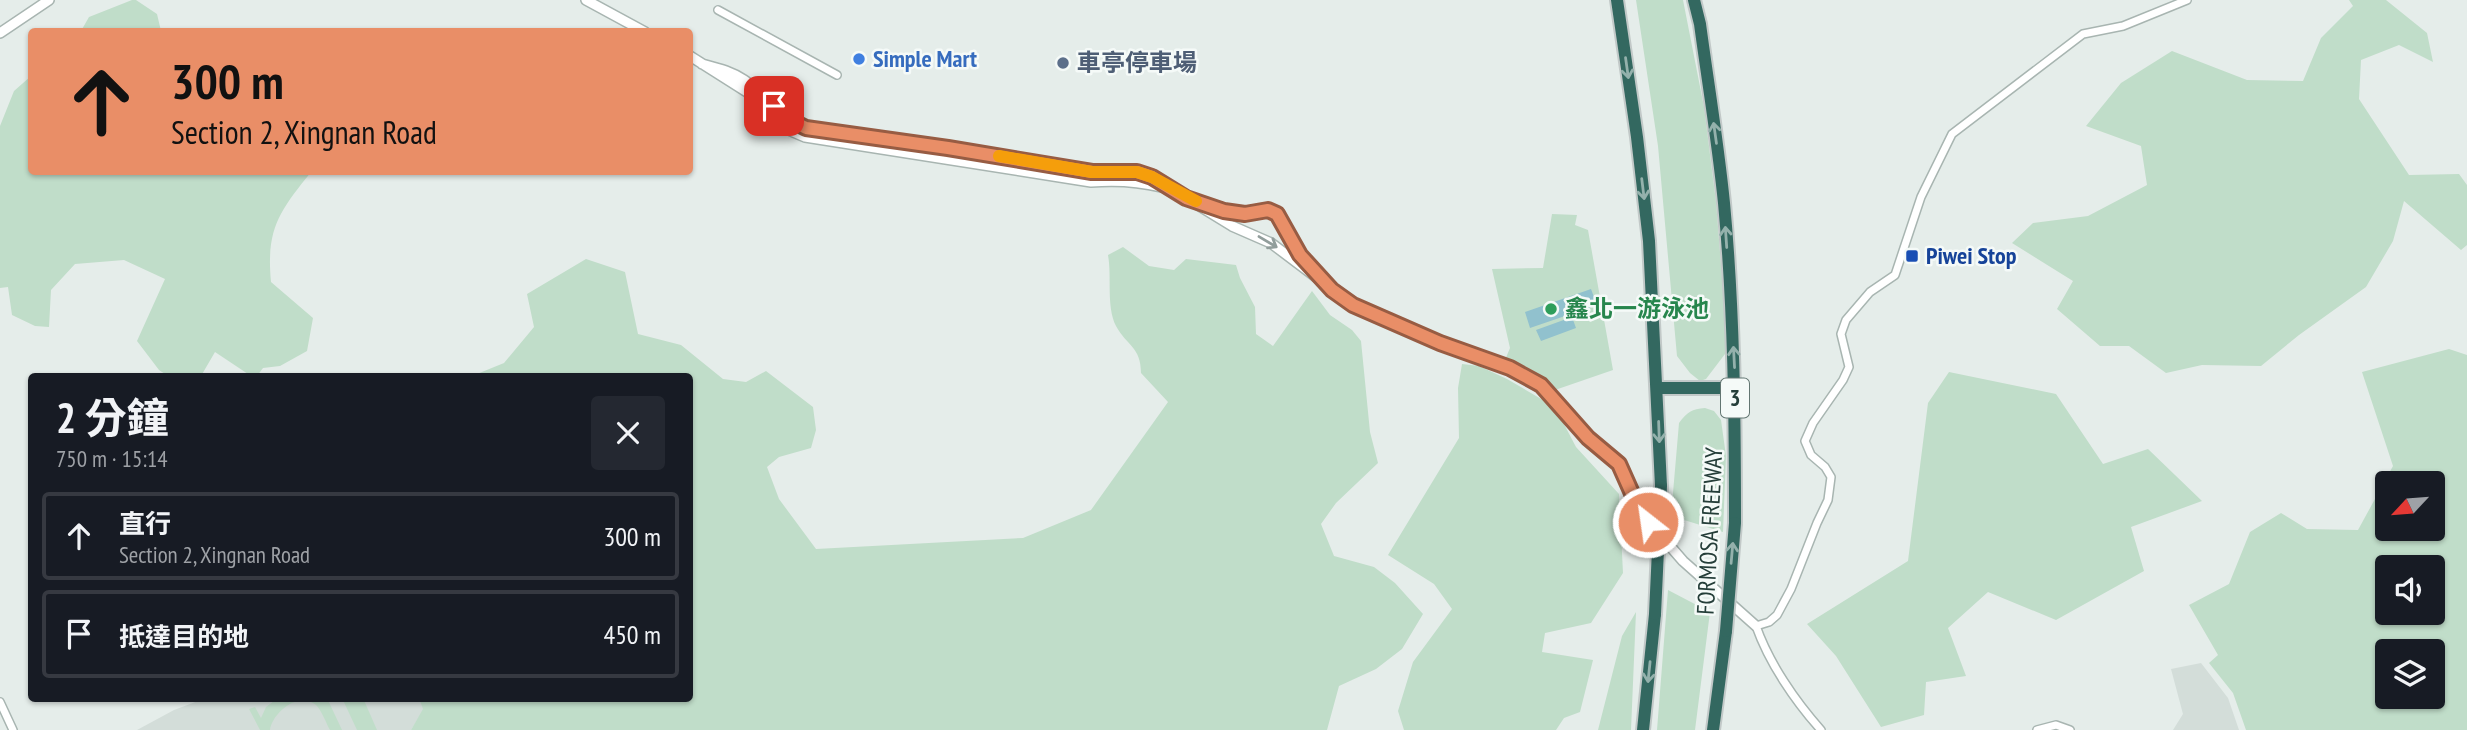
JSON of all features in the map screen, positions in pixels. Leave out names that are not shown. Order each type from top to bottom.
[{"type":"highway","name":"FORMOSA FREEWAY","points":[[1617,0],[1649,242],[1661,486],[1655,614],[1643,730]]},
{"type":"highway","name":"FORMOSA FREEWAY","points":[[1694,0],[1700,23],[1724,201],[1735,388],[1735,523],[1726,631],[1713,730]]},
{"type":"highway","points":[[1657,388],[1735,388]]},
{"type":"street","points":[[0,33],[49,0]]},
{"type":"street","points":[[586,0],[638,28]]},
{"type":"street","points":[[1756,626],[1769,622],[1777,615],[1791,589],[1828,500],[1831,477],[1825,467],[1811,455],[1805,441],[1813,423],[1849,368],[1841,334],[1846,320],[1870,292],[1895,275],[1921,197],[1952,134],[2083,34],[2123,26],[2187,0]]},
{"type":"street","points":[[718,10],[837,75]]},
{"type":"street","points":[[693,58],[750,94],[792,131],[805,138],[1091,182],[1133,181],[1170,189],[1232,226],[1271,243],[1353,305],[1440,343],[1510,368],[1541,385],[1588,438],[1619,464],[1648,522],[1683,561],[1756,626],[1762,642],[1796,698],[1821,730]]},
{"type":"street","points":[[1186,198],[1236,215],[1268,210],[1277,214],[1300,255],[1332,290]]},
{"type":"street","points":[[0,702],[13,730]]},
{"type":"street","points":[[2037,730],[2056,725],[2070,730]]},
{"type":"shaded area","points":[[2201,663],[2228,698],[2239,730],[2173,730],[2183,714],[2171,669]]},
{"type":"shaded area","points":[[195,702],[421,702],[424,709],[411,730],[137,730]]},
{"type":"green space","points":[[136,0],[157,14],[160,28],[83,28],[89,17]]},
{"type":"green space","points":[[1636,0],[1683,0],[1704,107],[1716,202],[1726,328],[1725,354],[1706,379],[1700,381],[1677,356],[1658,146]]},
{"type":"green space","points":[[2349,0],[2386,0],[2427,33],[2433,62],[2399,45],[2361,60],[2359,99],[2409,175],[2459,174],[2467,185],[2467,245],[2461,250],[2404,201],[2393,241],[2366,287],[2261,366],[2202,365],[2166,373],[2129,346],[2100,346],[2057,309],[2073,281],[2012,243],[2033,223],[2088,216],[2147,185],[2141,146],[2086,126],[2121,83],[2172,51],[2247,80],[2303,81],[2321,38],[2353,6]]},
{"type":"green space","points":[[28,79],[28,175],[309,175],[277,222],[270,264],[271,282],[313,318],[307,351],[280,366],[263,368],[259,373],[246,373],[215,352],[203,373],[164,373],[137,341],[165,279],[124,260],[75,264],[51,290],[49,327],[35,326],[12,315],[8,287],[0,288],[0,126],[14,91]]},
{"type":"green space","name":"鑫北一游泳池","points":[[1552,214],[1577,215],[1575,225],[1588,230],[1613,370],[1555,390],[1537,376],[1505,360],[1510,348],[1492,269],[1543,268]]},
{"type":"green space","points":[[1123,247],[1149,266],[1174,270],[1186,259],[1236,265],[1255,307],[1256,334],[1273,346],[1312,291],[1330,315],[1352,330],[1361,341],[1370,432],[1378,463],[1336,503],[1321,524],[1334,556],[1374,567],[1395,583],[1423,614],[1402,649],[1376,669],[1339,686],[1327,730],[411,730],[423,709],[420,702],[693,702],[693,373],[479,373],[504,363],[534,327],[527,294],[586,259],[625,272],[638,334],[681,345],[723,379],[746,382],[766,371],[813,407],[816,430],[811,448],[779,457],[767,467],[779,499],[816,549],[1023,538],[1091,510],[1168,402],[1141,373],[1136,352],[1116,326],[1110,301],[1108,255]]},
{"type":"green space","points":[[2449,349],[2467,355],[2467,730],[2246,730],[2233,693],[2209,663],[2218,655],[2189,605],[2229,584],[2250,532],[2281,513],[2307,529],[2358,530],[2375,499],[2375,541],[2445,541],[2445,471],[2390,471],[2393,466],[2362,372]]},
{"type":"green space","points":[[1462,364],[1479,366],[1555,407],[1576,447],[1619,494],[1623,573],[1591,623],[1545,633],[1542,652],[1593,660],[1580,712],[1564,718],[1556,730],[1404,730],[1398,711],[1413,662],[1452,609],[1434,584],[1388,555],[1459,438],[1458,388]]},
{"type":"green space","points":[[1949,372],[2056,394],[2103,464],[2148,449],[2202,501],[2131,527],[2144,571],[2056,620],[1988,592],[1948,628],[1966,676],[1926,682],[1924,715],[1881,727],[1836,656],[1807,624],[1908,561],[1928,403]]},
{"type":"green space","points":[[1705,408],[1714,411],[1721,420],[1726,456],[1723,532],[1671,516],[1679,423],[1690,412]]},
{"type":"green space","points":[[1668,590],[1710,612],[1695,730],[1657,730]]},
{"type":"green space","points":[[1636,612],[1631,730],[1598,730],[1622,636]]},
{"type":"green space","points":[[273,702],[295,702],[281,711],[270,730],[260,730],[249,709],[255,707],[261,718],[266,707]]},
{"type":"green space","points":[[311,702],[329,702],[342,730],[330,730],[316,705]]},
{"type":"green space","points":[[344,702],[365,702],[377,730],[357,730]]},
{"type":"water","points":[[1591,289],[1597,305],[1530,328],[1525,312]]},
{"type":"water","points":[[1572,317],[1576,328],[1541,341],[1536,330]]},
{"type":"slow traffic","points":[[999,156],[1092,172],[1137,172],[1152,177],[1186,198],[1196,201]]},
{"type":"place","name":"Simple Mart","points":[[859,59]]},
{"type":"place","name":"車亭停車場","points":[[1063,63]]},
{"type":"place","name":"Piwei Stop","points":[[1912,256]]},
{"type":"place","name":"鑫北一游泳池","points":[[1551,309]]},
{"type":"route","points":[[774,106],[806,128],[1092,172],[1137,172],[1152,177],[1186,198],[1236,215],[1268,210],[1277,214],[1300,255],[1332,290],[1353,305],[1386,317],[1440,343],[1510,368],[1541,385],[1568,418],[1619,464],[1648,522]]}]
